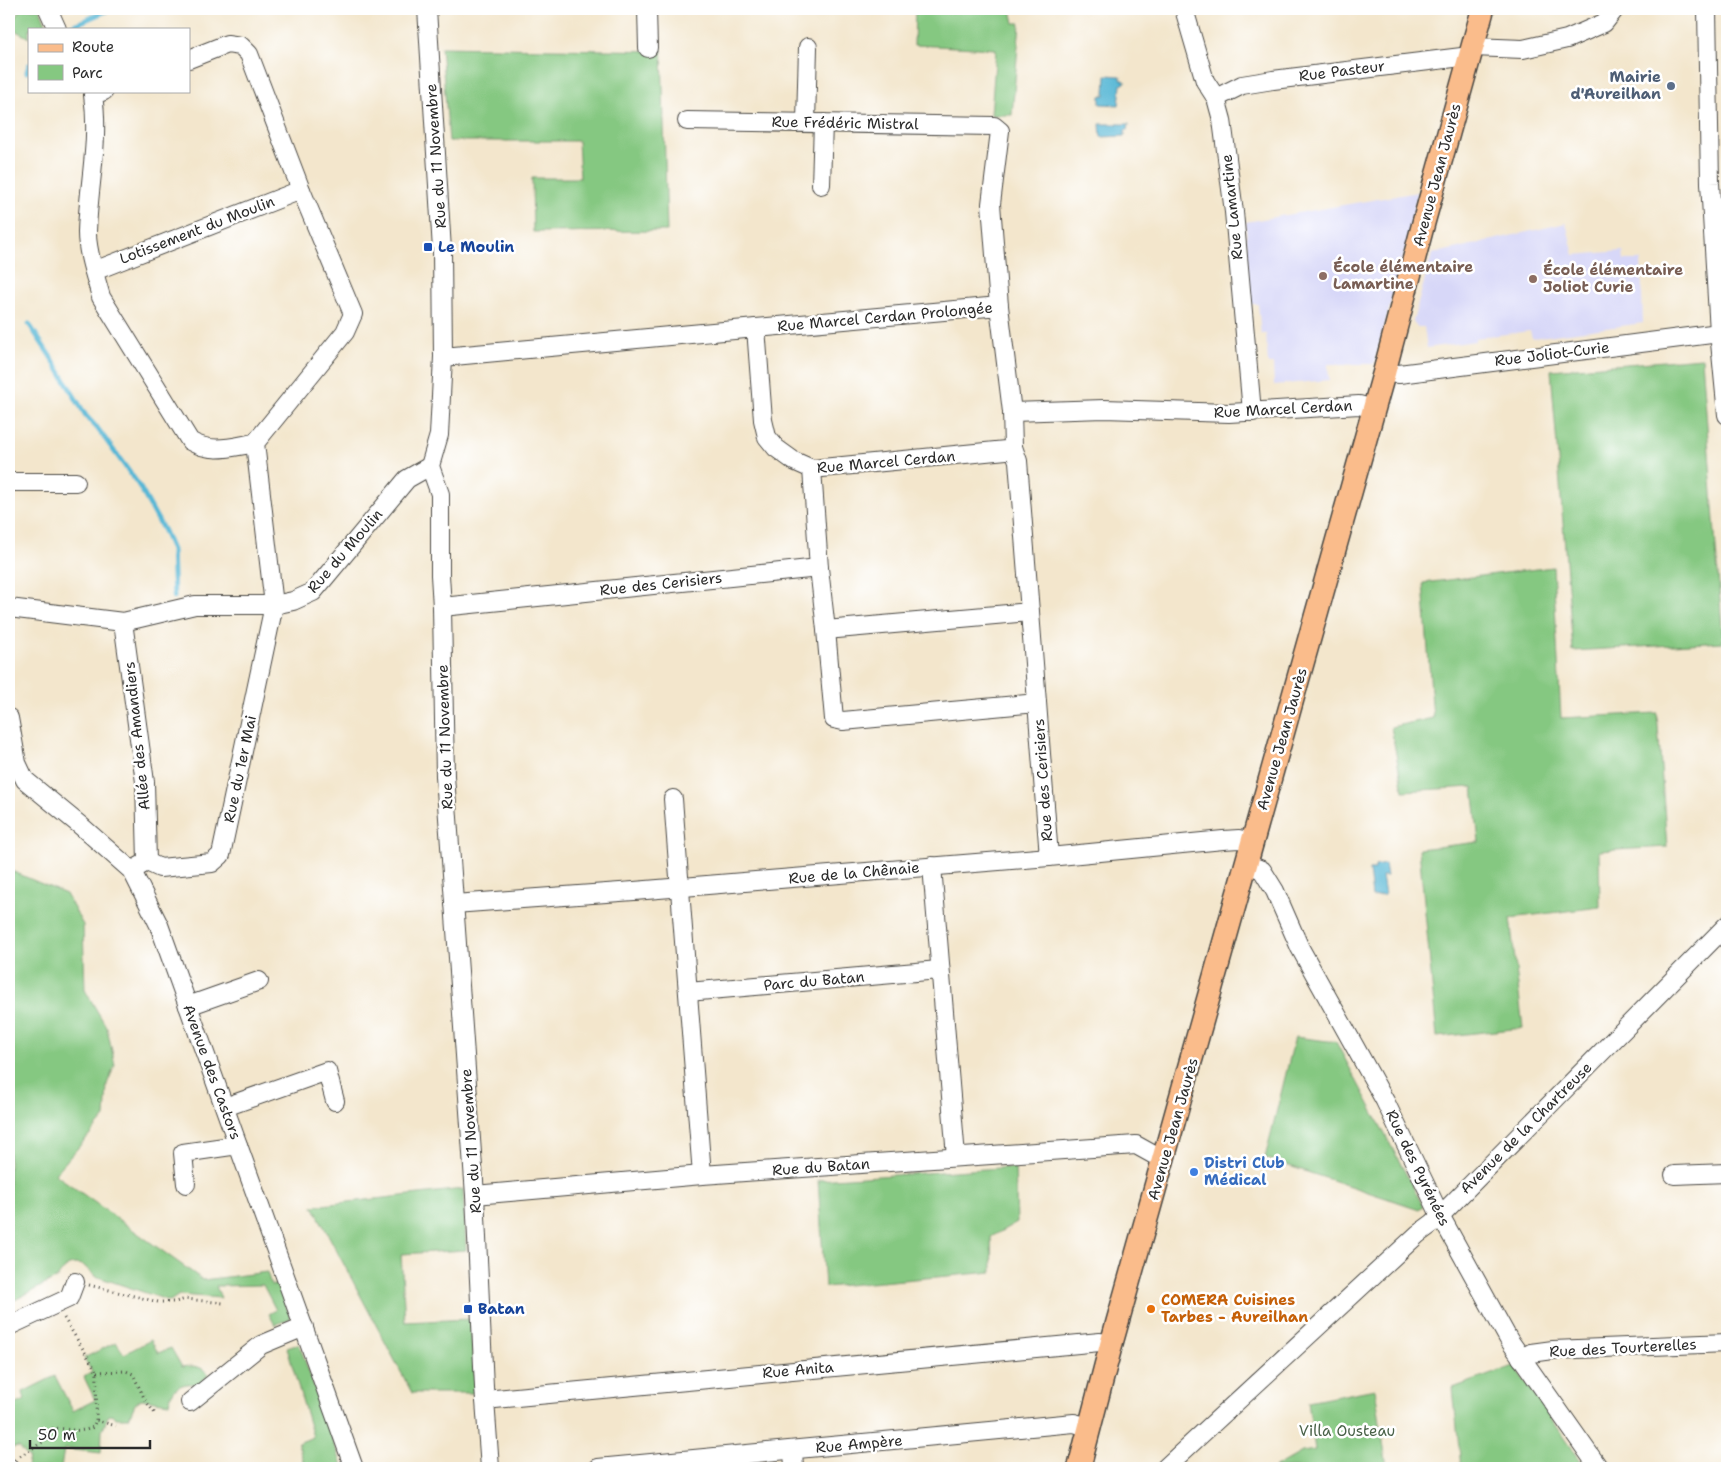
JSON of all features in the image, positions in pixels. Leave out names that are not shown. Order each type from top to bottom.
[{"type":"main road","name":"Avenue Jean Jaurès","points":[[1080,1468],[1111,1345],[1248,864],[1483,9]]},
{"type":"street","points":[[48,9],[56,28]]},
{"type":"street","name":"Rue du 11 Novembre","points":[[427,9],[442,250],[443,357],[439,435],[430,466],[440,494],[445,776],[475,1194],[490,1468]]},
{"type":"street","points":[[647,9],[648,48]]},
{"type":"street","name":"Rue Lamartine","points":[[1184,9],[1205,81],[1216,98],[1222,120],[1234,212],[1252,412]]},
{"type":"street","name":"Rue Pasteur","points":[[1216,98],[1242,85],[1272,80],[1471,52],[1523,49],[1567,39],[1604,23],[1615,9]]},
{"type":"street","points":[[1707,9],[1710,183],[1723,332],[1727,414]]},
{"type":"street","points":[[95,93],[96,117],[87,236],[94,271],[102,297],[190,441],[201,447],[212,449],[256,443],[345,332],[352,314],[301,190],[249,54],[241,46],[227,44],[190,59]]},
{"type":"street","points":[[808,47],[822,185]]},
{"type":"street","name":"Rue Frédéric Mistral","points":[[688,121],[994,126],[1000,130],[991,204],[999,306]]},
{"type":"street","name":"Lotissement du Moulin","points":[[94,271],[301,190]]},
{"type":"street","name":"Rue Marcel Cerdan Prolongée","points":[[756,328],[999,306],[1012,412]]},
{"type":"street","points":[[443,357],[756,328]]},
{"type":"street","name":"Rue Marcel Cerdan","points":[[756,328],[763,420],[767,437],[776,448],[794,461],[812,470],[998,451],[1013,447]]},
{"type":"street","name":"Rue Joliot-Curie","points":[[1384,373],[1398,374],[1723,332]]},
{"type":"street","name":"Rue Marcel Cerdan","points":[[1012,412],[1104,409],[1229,413],[1359,405],[1374,409]]},
{"type":"street","points":[[1012,412],[1013,447]]},
{"type":"street","points":[[256,443],[274,605]]},
{"type":"street","name":"Rue des Cerisiers","points":[[1013,447],[1018,462],[1049,857]]},
{"type":"street","name":"Rue du Moulin","points":[[9,608],[123,622],[195,606],[274,605],[294,601],[312,592],[406,479],[430,466]]},
{"type":"street","points":[[812,470],[819,568]]},
{"type":"street","points":[[9,482],[76,482]]},
{"type":"street","name":"Rue des Cerisiers","points":[[442,606],[819,568],[834,719],[843,721],[1037,704]]},
{"type":"street","name":"Rue du 1er Mai","points":[[147,862],[160,868],[212,863],[222,855],[274,605]]},
{"type":"street","points":[[826,630],[1030,612]]},
{"type":"street","name":"Allée des Amandiers","points":[[123,622],[145,782],[147,862]]},
{"type":"street","name":"Avenue des Castors","points":[[9,718],[17,764],[17,777],[81,826],[132,871],[159,926],[354,1468]]},
{"type":"street","points":[[672,799],[702,1175]]},
{"type":"street","name":"Rue de la Chênaie","points":[[454,904],[1049,857],[1231,839],[1254,842]]},
{"type":"street","points":[[132,871],[147,862]]},
{"type":"street","name":"Rue des Pyrénées","points":[[1248,864],[1262,870],[1275,892],[1300,948],[1385,1101],[1440,1215],[1490,1307],[1521,1358],[1599,1468]]},
{"type":"street","points":[[932,866],[939,970],[956,1157]]},
{"type":"street","name":"Avenue de la Chartreuse","points":[[1165,1468],[1440,1215],[1727,925]]},
{"type":"street","name":"Parc du Batan","points":[[688,992],[939,970]]},
{"type":"street","points":[[188,1006],[259,981]]},
{"type":"street","points":[[225,1107],[327,1071],[335,1101]]},
{"type":"street","points":[[186,1184],[183,1153],[238,1145]]},
{"type":"street","name":"Rue du Batan","points":[[475,1194],[702,1175],[1136,1145],[1163,1160]]},
{"type":"street","points":[[1674,1175],[1727,1173]]},
{"type":"street","points":[[9,1326],[69,1298],[75,1282]]},
{"type":"street","points":[[190,1402],[261,1345],[304,1327]]},
{"type":"street","name":"Rue Anita","points":[[485,1400],[1100,1342],[1111,1345]]},
{"type":"street","name":"Rue des Tourterelles","points":[[1521,1358],[1531,1353],[1552,1350],[1727,1343]]},
{"type":"street","name":"Rue Ampère","points":[[598,1468],[1074,1423],[1089,1428]]},
{"type":"street","points":[[793,1450],[794,1468]]},
{"type":"path","points":[[75,1282],[158,1302],[186,1300],[223,1303]]},
{"type":"path","points":[[12,1464],[46,1440],[49,1429],[55,1428],[82,1432],[93,1427],[96,1420],[97,1372],[56,1304]]},
{"type":"path","points":[[97,1372],[126,1371],[133,1374],[145,1400],[156,1415]]},
{"type":"path","points":[[96,1420],[116,1426]]},
{"type":"shaded area","name":"École élémentaire Lamartine","points":[[1418,192],[1406,247],[1374,364],[1328,364],[1329,380],[1274,385],[1273,364],[1268,364],[1266,334],[1261,334],[1258,304],[1249,304],[1246,222]]},
{"type":"shaded area","name":"École élémentaire Joliot Curie","points":[[1566,223],[1574,255],[1623,251],[1624,260],[1641,260],[1643,323],[1532,338],[1530,331],[1475,338],[1475,341],[1427,348],[1424,327],[1418,327],[1413,321],[1432,254]]},
{"type":"green space","points":[[21,9],[40,9],[48,28],[28,28],[28,37],[9,27]]},
{"type":"green space","points":[[915,9],[1011,9],[1014,23],[1020,23],[1012,115],[991,115],[996,49],[914,45]]},
{"type":"green space","points":[[441,47],[662,51],[667,231],[533,232],[532,178],[580,178],[578,141],[449,141]]},
{"type":"green space","points":[[1702,358],[1723,642],[1573,651],[1551,370]]},
{"type":"green space","points":[[1553,567],[1561,718],[1657,713],[1667,847],[1599,851],[1600,907],[1510,918],[1523,1028],[1437,1037],[1419,849],[1479,842],[1473,787],[1403,791],[1391,727],[1433,718],[1423,583]]},
{"type":"green space","points":[[9,870],[66,894],[83,925],[85,990],[107,1028],[115,1065],[107,1084],[105,1117],[55,1174],[203,1280],[267,1272],[271,1285],[277,1285],[291,1318],[275,1325],[269,1314],[276,1310],[263,1285],[216,1286],[221,1298],[179,1295],[170,1301],[95,1276],[83,1265],[75,1264],[69,1265],[57,1278],[9,1303]]},
{"type":"green space","points":[[1295,1037],[1336,1042],[1423,1206],[1419,1209],[1265,1158]]},
{"type":"green space","points":[[1015,1167],[1017,1222],[991,1237],[992,1272],[825,1287],[818,1180]]},
{"type":"green space","points":[[463,1189],[466,1250],[401,1254],[405,1322],[470,1319],[476,1393],[412,1393],[313,1206]]},
{"type":"green space","points":[[151,1340],[158,1353],[171,1348],[182,1367],[197,1367],[209,1374],[199,1385],[188,1384],[179,1386],[172,1393],[169,1403],[141,1399],[135,1404],[129,1418],[116,1418],[113,1414],[108,1416],[102,1431],[101,1453],[64,1449],[61,1468],[29,1468],[27,1466],[29,1458],[19,1447],[11,1448],[9,1446],[9,1407],[25,1400],[23,1392],[55,1376],[73,1411],[95,1400],[84,1377],[92,1372],[84,1358],[116,1342],[124,1354]]},
{"type":"green space","points":[[299,1344],[343,1468],[287,1468],[304,1464],[298,1443],[313,1437],[287,1348]]},
{"type":"green space","points":[[1514,1366],[1586,1468],[1461,1468],[1453,1388]]},
{"type":"green space","name":"Villa Ousteau","points":[[1375,1389],[1387,1468],[1274,1468],[1302,1452],[1315,1450],[1308,1402]]},
{"type":"water","points":[[1106,75],[1121,76],[1121,79],[1125,81],[1121,85],[1119,105],[1100,104],[1100,96],[1105,95]]},
{"type":"water","points":[[1100,124],[1129,124],[1128,130],[1125,130],[1125,136],[1101,137]]},
{"type":"water","points":[[1385,864],[1387,876],[1382,876],[1385,895],[1372,897],[1369,870],[1375,870],[1375,866]]},
{"type":"waterway","points":[[67,28],[111,9]]},
{"type":"waterway","points":[[29,324],[86,416],[98,429],[138,484],[164,531],[172,550],[174,597]]},
{"type":"place","name":"Mairie d'Aureilhan","points":[[1671,86]]},
{"type":"place","name":"Le Moulin","points":[[428,247]]},
{"type":"place","name":"École élémentaire Lamartine","points":[[1323,276]]},
{"type":"place","name":"École élémentaire Joliot Curie","points":[[1533,279]]},
{"type":"place","name":"Distri Club Médical","points":[[1194,1172]]},
{"type":"place","name":"Batan","points":[[468,1309]]},
{"type":"place","name":"COMERA Cuisines Tarbes - Aureilhan","points":[[1151,1309]]}]
